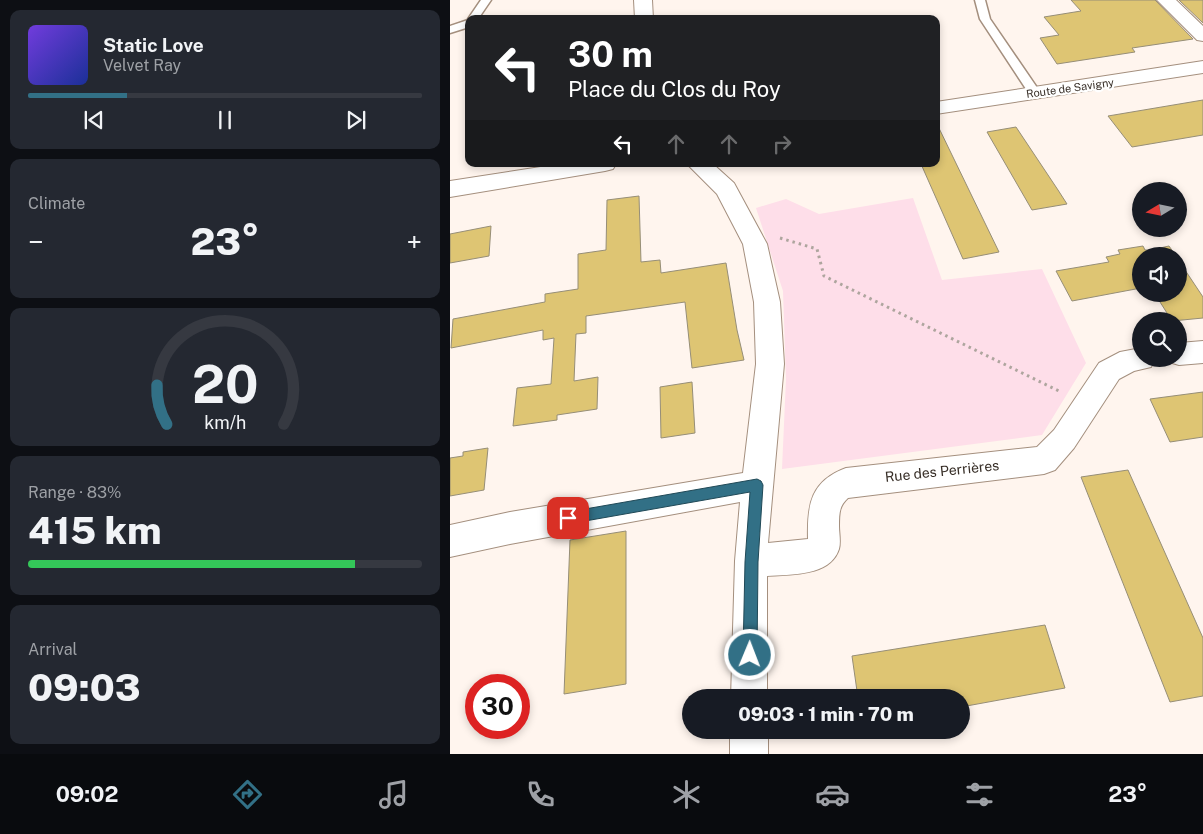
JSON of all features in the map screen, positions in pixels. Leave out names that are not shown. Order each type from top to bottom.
[{"type":"street","points":[[643,0],[644,15]]},
{"type":"street","points":[[1166,0],[1203,36]]},
{"type":"street","name":"Route de Savigny","points":[[940,107],[1203,67]]},
{"type":"street","points":[[450,189],[586,167]]},
{"type":"street","points":[[702,167],[726,189],[755,244],[767,302],[770,364],[757,485],[752,562],[749,689]]},
{"type":"street","points":[[1187,353],[1203,352]]},
{"type":"street","name":"Rue des Perrières","points":[[752,562],[811,556],[824,547],[825,504],[834,487],[846,482],[1044,460],[1064,439],[1109,371],[1132,360]]},
{"type":"street","points":[[450,542],[510,528],[757,485]]},
{"type":"street","points":[[749,739],[749,754]]},
{"type":"lane","points":[[476,15],[486,0]]},
{"type":"lane","points":[[980,0],[985,19],[1034,92]]},
{"type":"lane","points":[[450,30],[465,24]]},
{"type":"path","points":[[772,235],[817,249],[824,276],[1086,404]]},
{"type":"shaded area","points":[[913,198],[942,280],[1042,269],[1086,363],[1042,435],[782,469],[786,379],[783,291],[756,208],[786,199],[819,214]]},
{"type":"building","points":[[1071,0],[1155,0],[1193,39],[1132,48],[1135,52],[1057,64],[1040,38],[1059,35],[1044,17],[1081,11]]},
{"type":"building","points":[[1179,0],[1203,0],[1203,23]]},
{"type":"building","points":[[1203,100],[1203,135],[1132,147],[1108,116]]},
{"type":"building","points":[[1016,127],[1067,204],[1032,210],[987,132]]},
{"type":"building","points":[[940,130],[999,252],[963,259],[922,167],[940,167]]},
{"type":"building","points":[[639,196],[641,262],[660,260],[661,273],[726,263],[744,360],[692,368],[685,302],[586,316],[586,333],[576,334],[574,381],[598,377],[597,409],[557,415],[557,420],[513,426],[517,388],[551,384],[554,338],[543,340],[543,330],[451,348],[453,319],[545,302],[545,294],[578,289],[578,254],[606,250],[607,200]]},
{"type":"building","points":[[491,226],[489,256],[450,263],[450,234]]},
{"type":"building","points":[[1132,248],[1132,290],[1072,301],[1056,271],[1109,262],[1106,257],[1120,254],[1118,250]]},
{"type":"building","points":[[1187,273],[1203,297],[1203,318],[1187,320],[1187,312],[1166,312],[1160,302],[1187,302]]},
{"type":"building","points":[[692,382],[695,433],[661,438],[660,387]]},
{"type":"building","points":[[1203,392],[1203,437],[1170,442],[1150,399]]},
{"type":"building","points":[[488,448],[484,490],[450,496],[450,458],[463,456],[463,452]]},
{"type":"building","points":[[1128,470],[1203,638],[1203,696],[1170,702],[1081,477]]},
{"type":"building","points":[[626,531],[626,684],[564,694],[570,540]]},
{"type":"building","points":[[1045,625],[1065,688],[970,705],[970,689],[857,689],[852,656]]},
{"type":"route","points":[[568,518],[757,485],[752,562],[750,655]]}]
